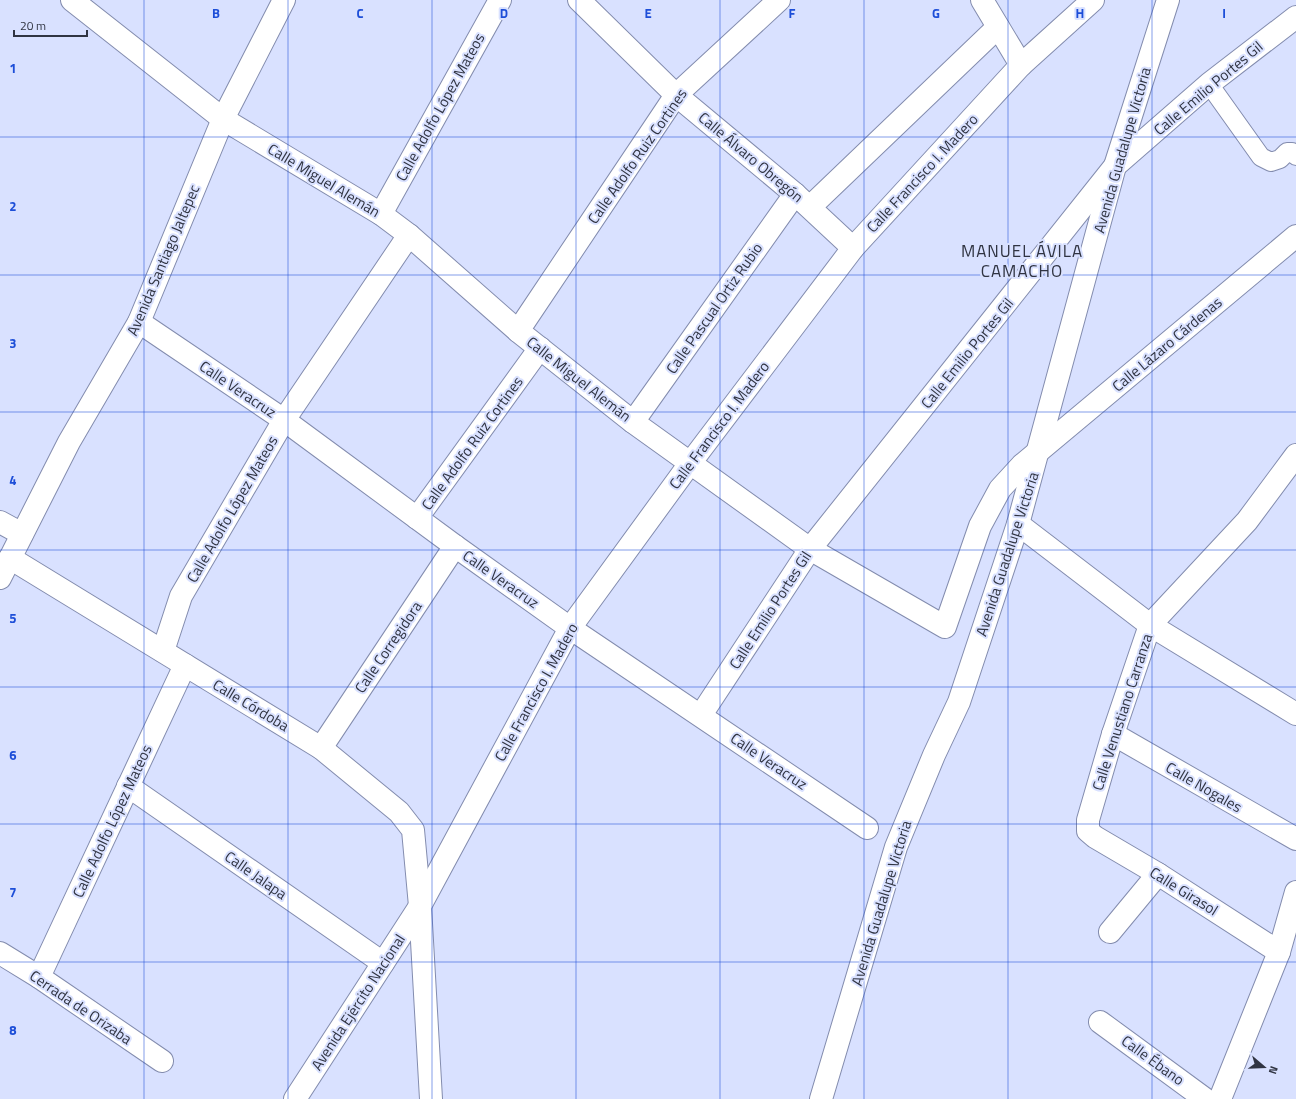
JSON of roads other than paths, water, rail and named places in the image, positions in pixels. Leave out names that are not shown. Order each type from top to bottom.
[{"type":"street","name":"Calle Miguel Alemán","points":[[72,0],[223,119],[381,214],[408,235],[518,332],[633,422],[691,462],[810,549],[945,627]]},
{"type":"street","name":"Avenida Santiago Jaltepec","points":[[0,578],[69,442],[139,322],[223,119],[284,0]]},
{"type":"street","name":"Calle Adolfo López Mateos","points":[[381,214],[500,0]]},
{"type":"street","name":"Calle Álvaro Obregón","points":[[579,0],[676,95],[802,201],[853,248]]},
{"type":"street","name":"Calle Adolfo Ruiz Cortines","points":[[518,332],[676,95],[779,0]]},
{"type":"street","points":[[982,0],[1021,65]]},
{"type":"street","name":"Calle Francisco I. Madero","points":[[420,906],[570,628],[691,462],[853,248],[1021,65],[1093,0]]},
{"type":"street","name":"Avenida Guadalupe Victoria","points":[[821,1099],[896,847],[934,755],[959,702],[1018,524],[1115,166],[1168,0]]},
{"type":"street","name":"Calle Emilio Portes Gil","points":[[701,715],[810,549],[1115,166],[1209,84],[1296,16]]},
{"type":"street","name":"Calle Pascual Ortiz Rubio","points":[[633,422],[802,201],[998,27]]},
{"type":"street","points":[[1209,84],[1261,157],[1271,162],[1280,159],[1287,152],[1292,152],[1296,156]]},
{"type":"street","name":"Calle Adolfo López Mateos","points":[[163,651],[181,596],[284,420],[408,235]]},
{"type":"street","name":"Calle Lázaro Cárdenas","points":[[945,627],[980,526],[1000,489],[1022,465],[1296,236]]},
{"type":"street","name":"Calle Veracruz","points":[[139,322],[284,420],[455,546],[570,628],[867,828]]},
{"type":"street","name":"Calle Adolfo Ruiz Cortines","points":[[417,518],[540,348]]},
{"type":"street","name":"Calle Venustiano Carranza","points":[[1088,831],[1088,820],[1113,734],[1150,625],[1247,521],[1296,455]]},
{"type":"street","points":[[0,522],[22,534]]},
{"type":"street","points":[[1018,524],[1150,625],[1296,714]]},
{"type":"street","name":"Calle Corregidora","points":[[321,748],[455,546]]},
{"type":"street","name":"Calle Córdoba","points":[[10,558],[321,748],[399,812],[413,830],[420,906],[431,1099]]},
{"type":"street","name":"Calle Adolfo López Mateos","points":[[38,977],[185,665]]},
{"type":"street","name":"Calle Nogales","points":[[1113,734],[1296,839]]},
{"type":"street","name":"Calle Jalapa","points":[[128,786],[383,963]]},
{"type":"street","name":"Calle Girasol","points":[[1088,831],[1095,837],[1158,874],[1279,952]]},
{"type":"street","points":[[1110,932],[1158,874]]},
{"type":"street","points":[[1220,1099],[1279,952],[1296,892]]},
{"type":"street","name":"Avenida Ejército Nacional","points":[[295,1099],[420,906]]},
{"type":"street","name":"Cerrada de Orizaba","points":[[0,953],[162,1061]]},
{"type":"street","name":"Calle Ébano","points":[[1100,1022],[1205,1099]]},
{"type":"district","name":"MANUEL ÁVILA CAMACHO","points":[[1022,261]]}]
